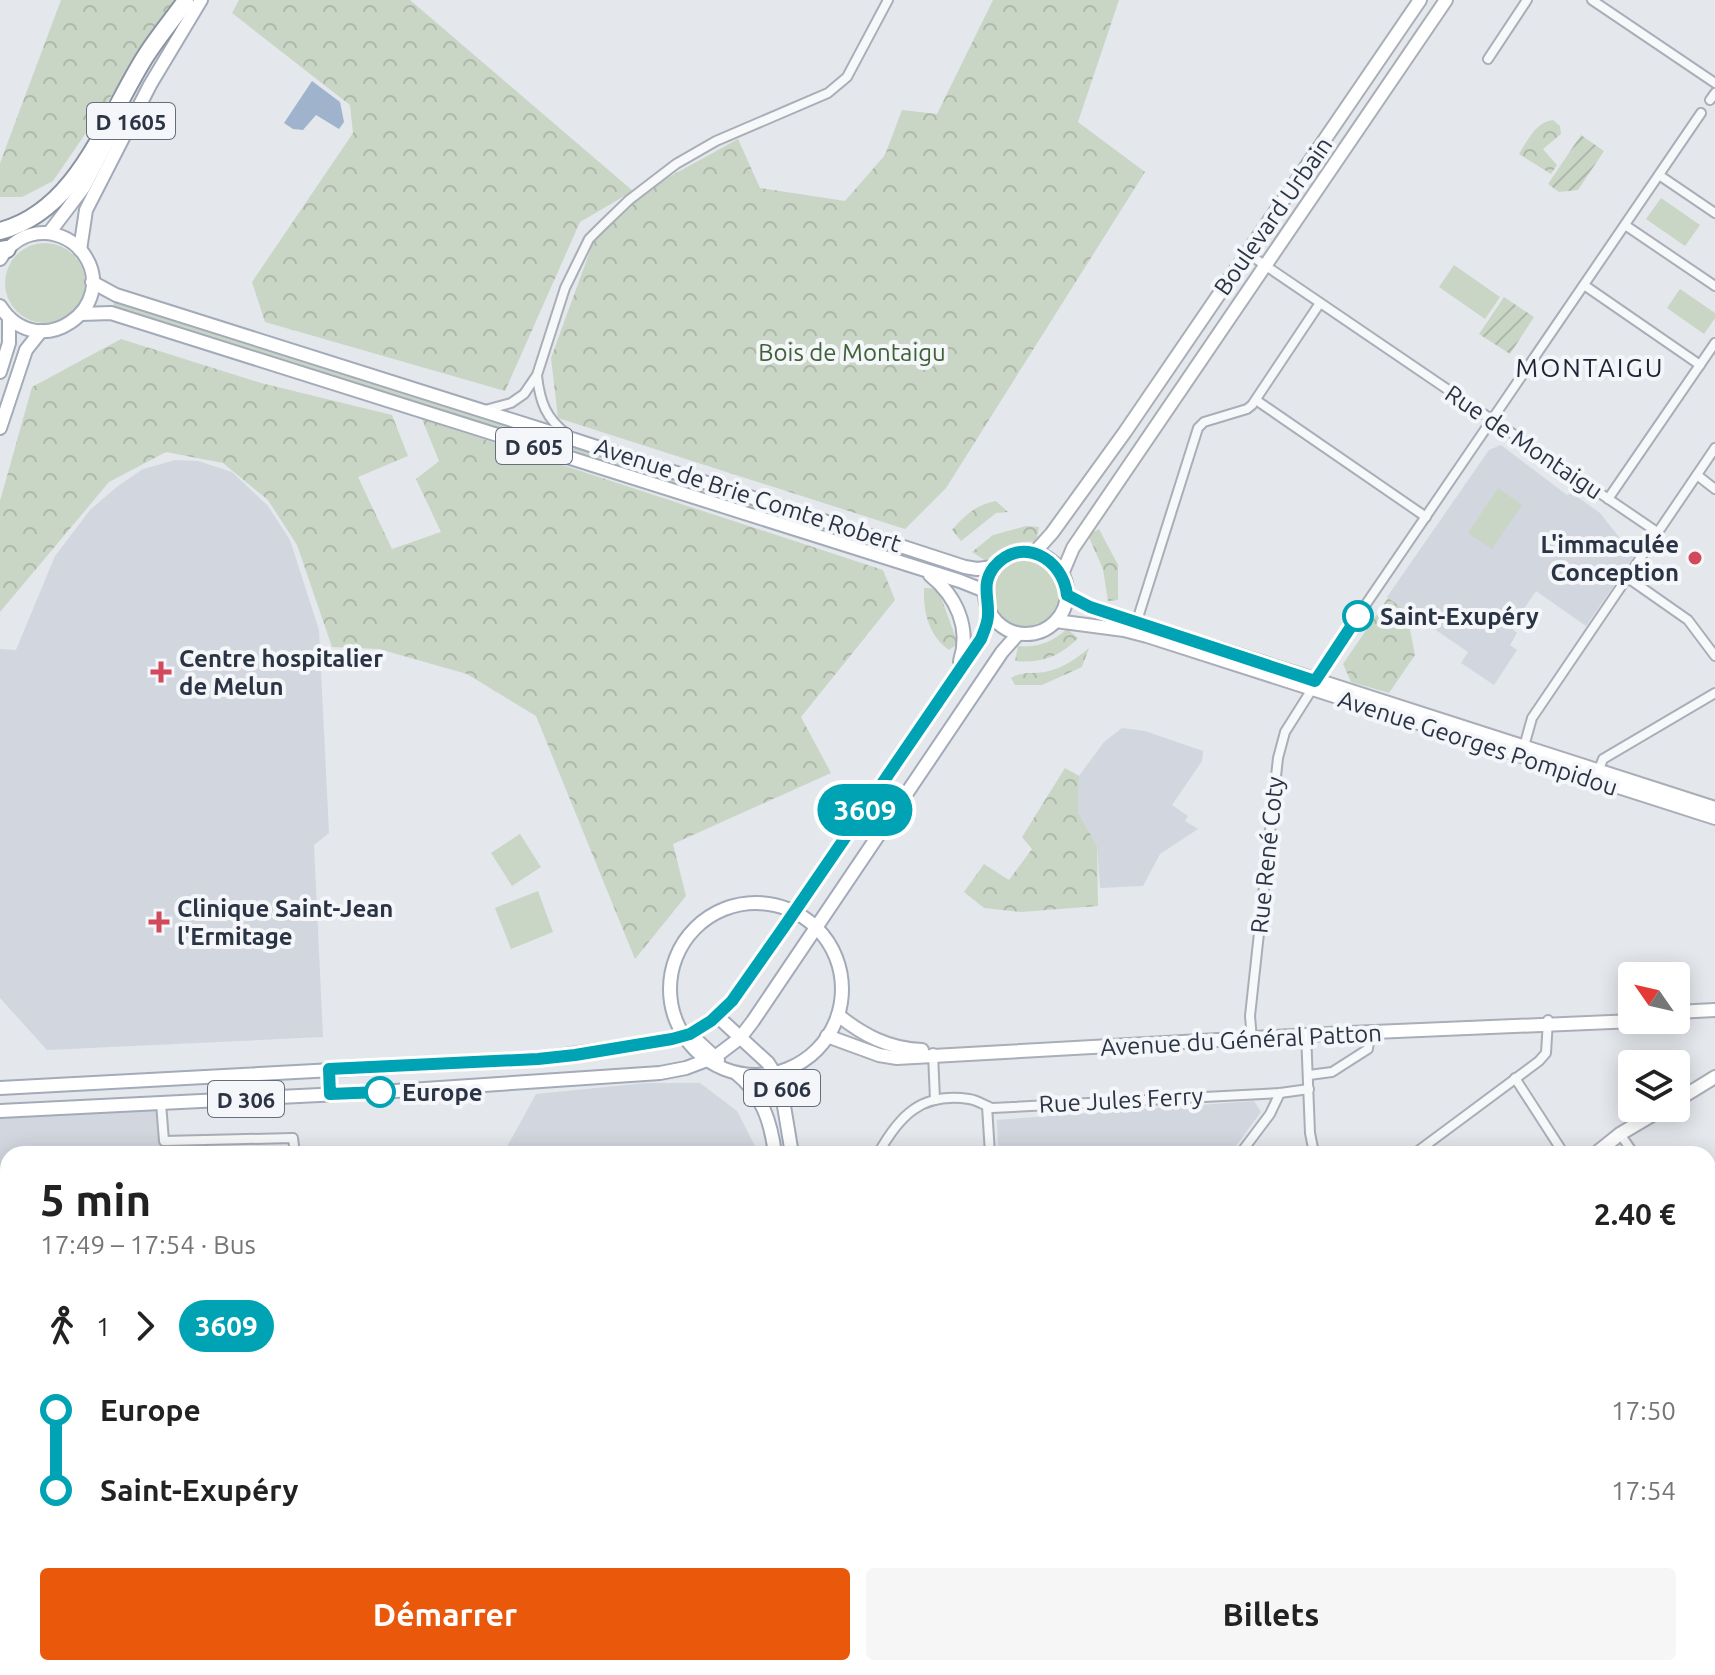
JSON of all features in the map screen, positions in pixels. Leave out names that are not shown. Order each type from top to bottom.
[{"type":"highway","points":[[0,231],[39,214],[61,194],[94,145],[146,56],[191,1]]},
{"type":"main road","name":"Boulevard Urbain","points":[[1034,553],[1125,432],[1420,0]]},
{"type":"main road","points":[[1062,574],[1068,556],[1446,0]]},
{"type":"main road","name":"D 1605","points":[[49,233],[84,187],[191,1]]},
{"type":"main road","name":"D 1605","points":[[80,250],[86,210],[191,1]]},
{"type":"main road","points":[[0,306],[9,318],[21,326],[41,331],[63,327],[81,314],[88,302],[92,282],[88,262],[80,250],[66,239],[49,233],[29,235],[2,253]]},
{"type":"main road","name":"Avenue de Brie Comte Robert","points":[[92,282],[116,295],[483,410],[965,567],[994,567]]},
{"type":"main road","name":"Avenue de Brie Comte Robert","points":[[81,314],[103,311],[985,591]]},
{"type":"main road","points":[[0,372],[9,343],[9,318]]},
{"type":"main road","points":[[0,428],[26,350],[41,331]]},
{"type":"main road","points":[[1034,553],[1055,564],[1062,574],[1067,595],[1064,608],[1056,621],[1035,633],[1018,634],[996,622],[989,612],[985,591],[994,567],[1012,555],[1034,553]]},
{"type":"main road","points":[[926,572],[952,597],[964,630],[965,644],[955,675]]},
{"type":"main road","name":"Avenue Georges Pompidou","points":[[1067,595],[1134,628],[1248,670],[1255,668],[1312,685]]},
{"type":"main road","points":[[690,1034],[717,1016],[732,1001],[981,639],[989,612]]},
{"type":"main road","name":"Avenue Georges Pompidou","points":[[1056,621],[1134,628],[1522,751],[1715,818]]},
{"type":"main road","name":"D 606","points":[[715,1057],[740,1038],[1002,652],[1018,634]]},
{"type":"main road","name":"Avenue Georges Pompidou","points":[[1597,776],[1715,808]]},
{"type":"main road","points":[[760,903],[792,911],[818,930],[835,957],[841,988],[838,1015],[827,1036],[802,1061],[772,1073],[740,1074],[710,1062],[686,1040],[673,1011],[670,979],[680,948],[700,923],[729,908],[760,903]]},
{"type":"main road","points":[[1690,1011],[1715,1010]]},
{"type":"main road","name":"Avenue du Général Patton","points":[[838,1015],[857,1029],[891,1046],[934,1054]]},
{"type":"main road","name":"D 606","points":[[717,1016],[768,1063],[780,1082],[791,1146]]},
{"type":"main road","name":"Avenue du Général Patton","points":[[827,1036],[879,1055],[934,1054],[1618,1016]]},
{"type":"main road","points":[[1690,1019],[1715,1019]]},
{"type":"main road","name":"Avenue du Général Patton","points":[[1306,1034],[1618,1021]]},
{"type":"main road","name":"D 606","points":[[690,1034],[744,1079],[758,1095],[773,1146]]},
{"type":"main road","name":"D 306","points":[[0,1088],[538,1059],[690,1034]]},
{"type":"main road","name":"D 306","points":[[0,1111],[380,1092],[660,1073],[686,1068],[715,1057]]},
{"type":"main road","points":[[1690,1092],[1713,1077]]},
{"type":"main road","points":[[1605,1146],[1640,1122]]},
{"type":"street","points":[[483,410],[511,403],[524,394],[537,375],[565,288],[589,239],[629,200],[676,164],[716,141],[828,93],[847,77],[888,0]]},
{"type":"street","points":[[1488,59],[1527,0]]},
{"type":"street","points":[[1592,0],[1715,83]]},
{"type":"street","name":"Rue René Coty","points":[[1251,1036],[1259,927],[1279,746],[1312,685],[1701,113]]},
{"type":"street","points":[[1659,175],[1715,213]]},
{"type":"street","points":[[1625,225],[1715,286]]},
{"type":"street","name":"Rue de Montaigu","points":[[1247,253],[1657,532]]},
{"type":"street","points":[[1584,285],[1700,365]]},
{"type":"street","points":[[1134,628],[1198,428],[1204,422],[1247,409],[1256,400],[1320,303]]},
{"type":"street","points":[[1608,499],[1715,343]]},
{"type":"street","points":[[537,375],[545,411],[554,425],[575,440]]},
{"type":"street","points":[[1256,400],[1426,517]]},
{"type":"street","points":[[1522,751],[1532,718],[1715,448]]},
{"type":"street","points":[[1697,475],[1715,489]]},
{"type":"street","points":[[1628,578],[1688,620],[1715,656]]},
{"type":"street","points":[[1597,776],[1603,759],[1715,693]]},
{"type":"street","points":[[1425,1146],[1539,1061],[1546,1053],[1548,1022]]},
{"type":"street","points":[[1309,1075],[1332,1072],[1368,1049],[1370,1032]]},
{"type":"street","points":[[1306,1034],[1315,1146]]},
{"type":"street","points":[[883,1146],[900,1119],[935,1100],[934,1054]]},
{"type":"street","points":[[1515,1078],[1559,1146]]},
{"type":"street","name":"Rue Jules Ferry","points":[[935,1100],[966,1098],[987,1106],[1280,1093],[1309,1089]]},
{"type":"street","points":[[1246,1146],[1270,1114],[1280,1093]]},
{"type":"street","points":[[161,1103],[164,1141],[293,1138],[294,1146]]},
{"type":"street","points":[[987,1106],[990,1146]]},
{"type":"street","points":[[1620,1134],[1628,1146]]},
{"type":"shaded area","points":[[1501,445],[1567,495],[1572,493],[1600,513],[1634,556],[1586,626],[1536,591],[1511,628],[1517,633],[1510,645],[1517,650],[1494,685],[1461,663],[1468,652],[1387,597],[1489,450]]},
{"type":"shaded area","points":[[176,460],[198,461],[232,472],[268,506],[290,540],[319,630],[329,833],[314,845],[323,1037],[47,1050],[0,998],[0,649],[16,650],[55,556],[90,510],[143,469]]},
{"type":"shaded area","points":[[1122,728],[1145,731],[1203,751],[1202,761],[1172,805],[1188,816],[1185,821],[1198,829],[1160,854],[1143,886],[1100,888],[1097,846],[1078,812],[1079,776],[1104,742]]},
{"type":"shaded area","points":[[646,1083],[700,1083],[737,1111],[755,1146],[507,1146],[536,1094]]},
{"type":"shaded area","points":[[1254,1101],[1261,1112],[1236,1146],[998,1146],[997,1120]]},
{"type":"shaded area","points":[[161,1108],[163,1146],[0,1146],[0,1118]]},
{"type":"green space","points":[[61,0],[177,0],[53,181],[22,197],[0,197],[0,163]]},
{"type":"green space","points":[[239,0],[410,0],[633,191],[580,222],[505,391],[265,322],[252,282],[353,133],[350,105],[232,13]]},
{"type":"green space","name":"Bois de Montaigu","points":[[993,0],[1119,0],[1078,122],[1145,172],[946,488],[905,529],[558,418],[551,358],[598,229],[640,193],[738,139],[760,188],[845,201],[885,155],[902,110],[937,114]]},
{"type":"green space","points":[[1553,120],[1560,126],[1561,134],[1543,149],[1557,165],[1551,174],[1519,154],[1537,128]]},
{"type":"green space","points":[[1581,135],[1604,151],[1578,190],[1559,192],[1548,184]]},
{"type":"green space","points":[[1661,198],[1700,225],[1685,246],[1646,219]]},
{"type":"green space","points":[[45,243],[60,246],[73,255],[82,268],[85,283],[82,298],[73,311],[60,320],[45,323],[30,320],[17,311],[8,298],[5,283],[8,268],[17,255],[30,246]]},
{"type":"green space","points":[[1454,265],[1500,297],[1485,319],[1439,287]]},
{"type":"green space","points":[[1680,289],[1715,313],[1704,334],[1667,308]]},
{"type":"green space","points":[[1504,297],[1534,317],[1510,354],[1479,334]]},
{"type":"green space","points":[[116,299],[962,569],[960,577],[112,309]]},
{"type":"green space","points":[[121,339],[261,383],[392,415],[408,456],[358,477],[392,549],[441,532],[416,479],[439,461],[422,419],[883,570],[895,600],[801,717],[831,773],[673,844],[686,896],[635,959],[536,716],[467,674],[379,649],[332,647],[297,545],[268,500],[223,463],[166,452],[109,482],[0,612],[0,501],[32,387]]},
{"type":"green space","points":[[1498,488],[1522,505],[1492,549],[1468,533]]},
{"type":"green space","points":[[996,501],[1008,512],[996,513],[961,541],[952,530],[971,511]]},
{"type":"green space","points":[[1026,526],[1039,527],[1036,542],[1009,545],[986,561],[972,552],[993,535]]},
{"type":"green space","points":[[1099,529],[1118,565],[1118,600],[1108,601],[1103,569],[1088,535]]},
{"type":"green space","points":[[1027,559],[1052,569],[1062,594],[1052,619],[1027,629],[1002,619],[992,594],[1002,569]]},
{"type":"green space","points":[[924,588],[941,589],[958,644],[949,650],[932,631]]},
{"type":"green space","points":[[1388,598],[1406,610],[1415,655],[1389,693],[1351,682],[1343,664]]},
{"type":"green space","points":[[1067,629],[1078,638],[1064,650],[1041,660],[1015,661],[1018,646],[1044,643]]},
{"type":"green space","points":[[1089,648],[1082,667],[1042,685],[1015,685],[1011,678],[1055,669]]},
{"type":"green space","points":[[1065,768],[1079,776],[1078,812],[1097,846],[1098,906],[1021,912],[984,908],[964,892],[984,864],[1009,880],[1032,849],[1022,837]]},
{"type":"green space","points":[[520,834],[541,867],[512,886],[491,853]]},
{"type":"green space","points":[[538,891],[553,932],[511,949],[495,908]]},
{"type":"water","points":[[312,81],[340,102],[344,122],[339,129],[316,115],[303,130],[293,129],[284,123]]},
{"type":"bus line","name":"3609","points":[[380,1092],[330,1094],[329,1069],[575,1055],[683,1036],[717,1016],[732,1001],[784,927],[981,639],[989,612],[985,601],[988,579],[994,567],[1012,555],[1023,552],[1045,557],[1062,574],[1067,595],[1109,615],[1315,681],[1358,616]]},
{"type":"place","name":"L'immaculée Conception","points":[[1695,558]]},
{"type":"place","name":"Saint-Exupéry","points":[[1358,616]]},
{"type":"place","name":"Centre hospitalier de Melun","points":[[161,672]]},
{"type":"place","name":"Clinique Saint-Jean l'Ermitage","points":[[159,922]]},
{"type":"place","name":"Europe","points":[[380,1092]]},
{"type":"district","name":"MONTAIGU","points":[[1590,367]]}]
